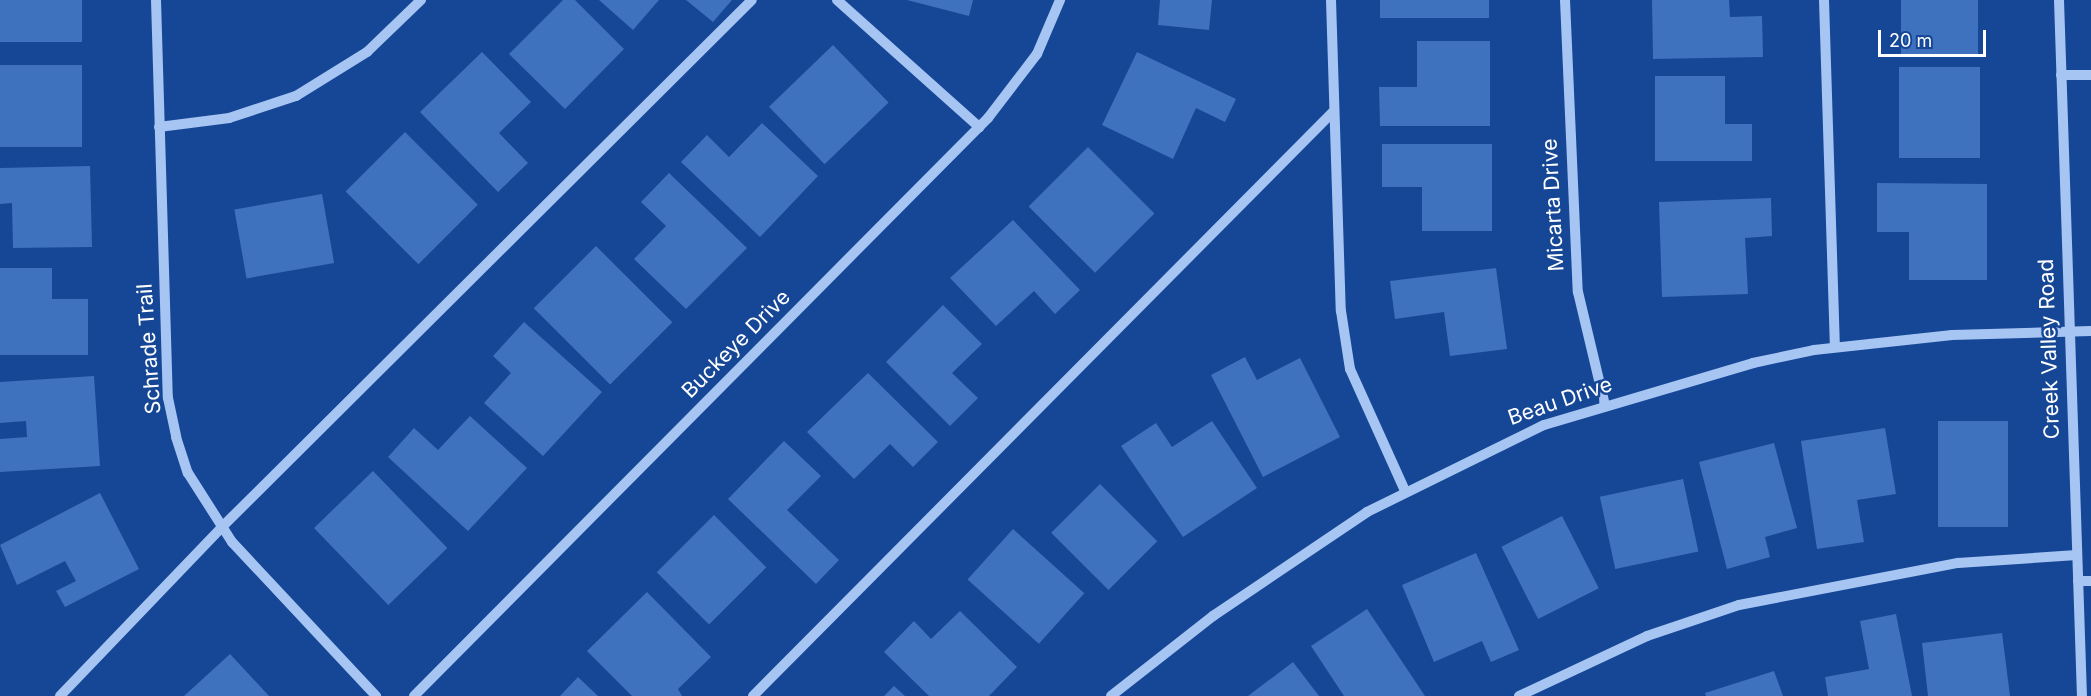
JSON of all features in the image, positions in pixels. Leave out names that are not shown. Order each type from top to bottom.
[{"type":"street","name":"Schrade Trail","points":[[156,0],[168,398],[188,473],[222,527],[376,696]]},
{"type":"street","points":[[159,127],[229,118],[296,96],[367,52],[421,0]]},
{"type":"street","points":[[60,696],[222,527],[752,0]]},
{"type":"street","points":[[837,0],[979,127]]},
{"type":"street","name":"Buckeye Drive","points":[[414,696],[979,127],[1037,54],[1060,0]]},
{"type":"street","points":[[1331,0],[1341,311],[1350,369],[1405,491]]},
{"type":"street","name":"Micarta Drive","points":[[1565,0],[1578,292],[1605,405]]},
{"type":"street","points":[[1824,0],[1835,347]]},
{"type":"street","name":"Creek Valley Road","points":[[2059,0],[2068,332],[2082,696]]},
{"type":"street","points":[[2061,75],[2091,75]]},
{"type":"street","points":[[753,696],[1334,111]]},
{"type":"street","name":"Beau Drive","points":[[1111,696],[1275,572],[1405,491],[1488,449],[1605,405],[1753,363],[1835,347],[1952,335],[2091,331]]},
{"type":"street","points":[[1519,696],[1647,636],[1739,605],[1958,563],[2077,555]]},
{"type":"street","points":[[2078,581],[2091,581]]},
{"type":"building","points":[[0,0],[82,0],[82,42],[0,42]]},
{"type":"building","points":[[563,0],[575,0],[624,49],[565,109],[509,54]]},
{"type":"building","points":[[599,0],[659,0],[633,30]]},
{"type":"building","points":[[686,0],[732,0],[713,22]]},
{"type":"building","points":[[907,0],[973,0],[969,16]]},
{"type":"building","points":[[1160,0],[1212,0],[1209,30],[1158,25]]},
{"type":"building","points":[[1380,0],[1489,0],[1489,18],[1380,18]]},
{"type":"building","points":[[1652,0],[1729,0],[1730,17],[1762,16],[1763,57],[1653,59]]},
{"type":"building","points":[[1901,0],[1978,0],[1978,54],[1901,54]]},
{"type":"building","points":[[1417,41],[1490,41],[1490,126],[1380,126],[1379,87],[1417,87]]},
{"type":"building","points":[[833,45],[889,103],[825,164],[769,107]]},
{"type":"building","points":[[482,52],[531,102],[499,133],[528,163],[498,192],[420,112]]},
{"type":"building","points":[[1137,52],[1236,99],[1225,122],[1196,108],[1173,159],[1102,125]]},
{"type":"building","points":[[0,65],[82,65],[82,147],[0,147]]},
{"type":"building","points":[[1899,67],[1980,67],[1980,158],[1899,158]]},
{"type":"building","points":[[1655,76],[1725,76],[1725,124],[1752,124],[1752,161],[1655,161]]},
{"type":"building","points":[[762,123],[818,176],[760,237],[681,162],[707,135],[729,157]]},
{"type":"building","points":[[405,132],[478,205],[418,264],[346,191]]},
{"type":"building","points":[[1382,144],[1492,144],[1492,231],[1422,231],[1422,187],[1382,187]]},
{"type":"building","points":[[1088,147],[1154,213],[1095,273],[1029,206]]},
{"type":"building","points":[[90,166],[92,247],[13,248],[12,203],[0,204],[0,168]]},
{"type":"building","points":[[669,173],[747,248],[686,309],[634,259],[666,226],[641,202]]},
{"type":"building","points":[[1877,183],[1987,184],[1987,280],[1909,280],[1909,232],[1877,232]]},
{"type":"building","points":[[322,194],[334,263],[247,278],[234,209]]},
{"type":"building","points":[[1771,198],[1772,236],[1745,238],[1748,294],[1662,297],[1659,202]]},
{"type":"building","points":[[1013,220],[1080,290],[1055,314],[1034,291],[996,326],[950,278]]},
{"type":"building","points":[[596,246],[672,322],[610,385],[534,308]]},
{"type":"building","points":[[0,268],[52,268],[52,299],[88,299],[88,355],[0,355]]},
{"type":"building","points":[[1496,268],[1507,349],[1450,356],[1444,312],[1395,319],[1390,281]]},
{"type":"building","points":[[943,305],[982,344],[952,373],[978,398],[950,426],[886,362]]},
{"type":"building","points":[[524,322],[602,392],[543,456],[484,403],[511,373],[493,356]]},
{"type":"building","points":[[1245,357],[1257,380],[1300,358],[1340,437],[1263,477],[1211,375]]},
{"type":"building","points":[[868,373],[938,442],[913,467],[890,444],[854,479],[807,432]]},
{"type":"building","points":[[94,376],[100,466],[0,472],[0,439],[27,437],[26,421],[0,423],[0,382]]},
{"type":"building","points":[[470,416],[527,468],[468,531],[388,457],[414,428],[438,450]]},
{"type":"building","points":[[1212,421],[1257,488],[1183,537],[1121,446],[1156,423],[1172,447]]},
{"type":"building","points":[[1938,421],[2008,421],[2008,527],[1938,527]]},
{"type":"building","points":[[1885,428],[1896,494],[1857,500],[1864,542],[1817,549],[1801,441]]},
{"type":"building","points":[[784,441],[821,476],[787,510],[839,560],[816,584],[728,499]]},
{"type":"building","points":[[1774,443],[1797,528],[1765,537],[1770,557],[1727,569],[1699,462]]},
{"type":"building","points":[[373,471],[447,548],[388,605],[314,528]]},
{"type":"building","points":[[1683,479],[1698,551],[1615,569],[1600,497]]},
{"type":"building","points":[[1100,484],[1157,541],[1108,590],[1051,533]]},
{"type":"building","points":[[100,493],[139,569],[65,607],[56,591],[76,581],[65,561],[17,585],[0,545]]},
{"type":"building","points":[[714,515],[766,567],[709,625],[657,572]]},
{"type":"building","points":[[1562,516],[1599,588],[1538,619],[1501,547]]},
{"type":"building","points":[[1013,529],[1084,593],[1039,644],[967,580]]},
{"type":"building","points":[[1476,553],[1519,650],[1491,662],[1482,641],[1434,662],[1402,585]]},
{"type":"building","points":[[647,592],[711,657],[678,689],[682,696],[632,696],[587,651]]},
{"type":"building","points":[[1367,609],[1425,696],[1344,696],[1311,646]]},
{"type":"building","points":[[960,611],[1017,667],[989,696],[929,696],[884,652],[914,621],[931,639]]},
{"type":"building","points":[[1896,614],[1912,696],[1828,696],[1825,677],[1869,669],[1860,621]]},
{"type":"building","points":[[2002,633],[2010,696],[1928,696],[1922,643]]},
{"type":"building","points":[[230,654],[269,696],[184,696]]},
{"type":"building","points":[[1293,662],[1319,696],[1248,696]]},
{"type":"building","points":[[1774,671],[1783,696],[1706,696],[1705,693]]},
{"type":"building","points":[[578,677],[598,696],[560,696]]},
{"type":"building","points":[[894,686],[905,696],[884,696]]}]
